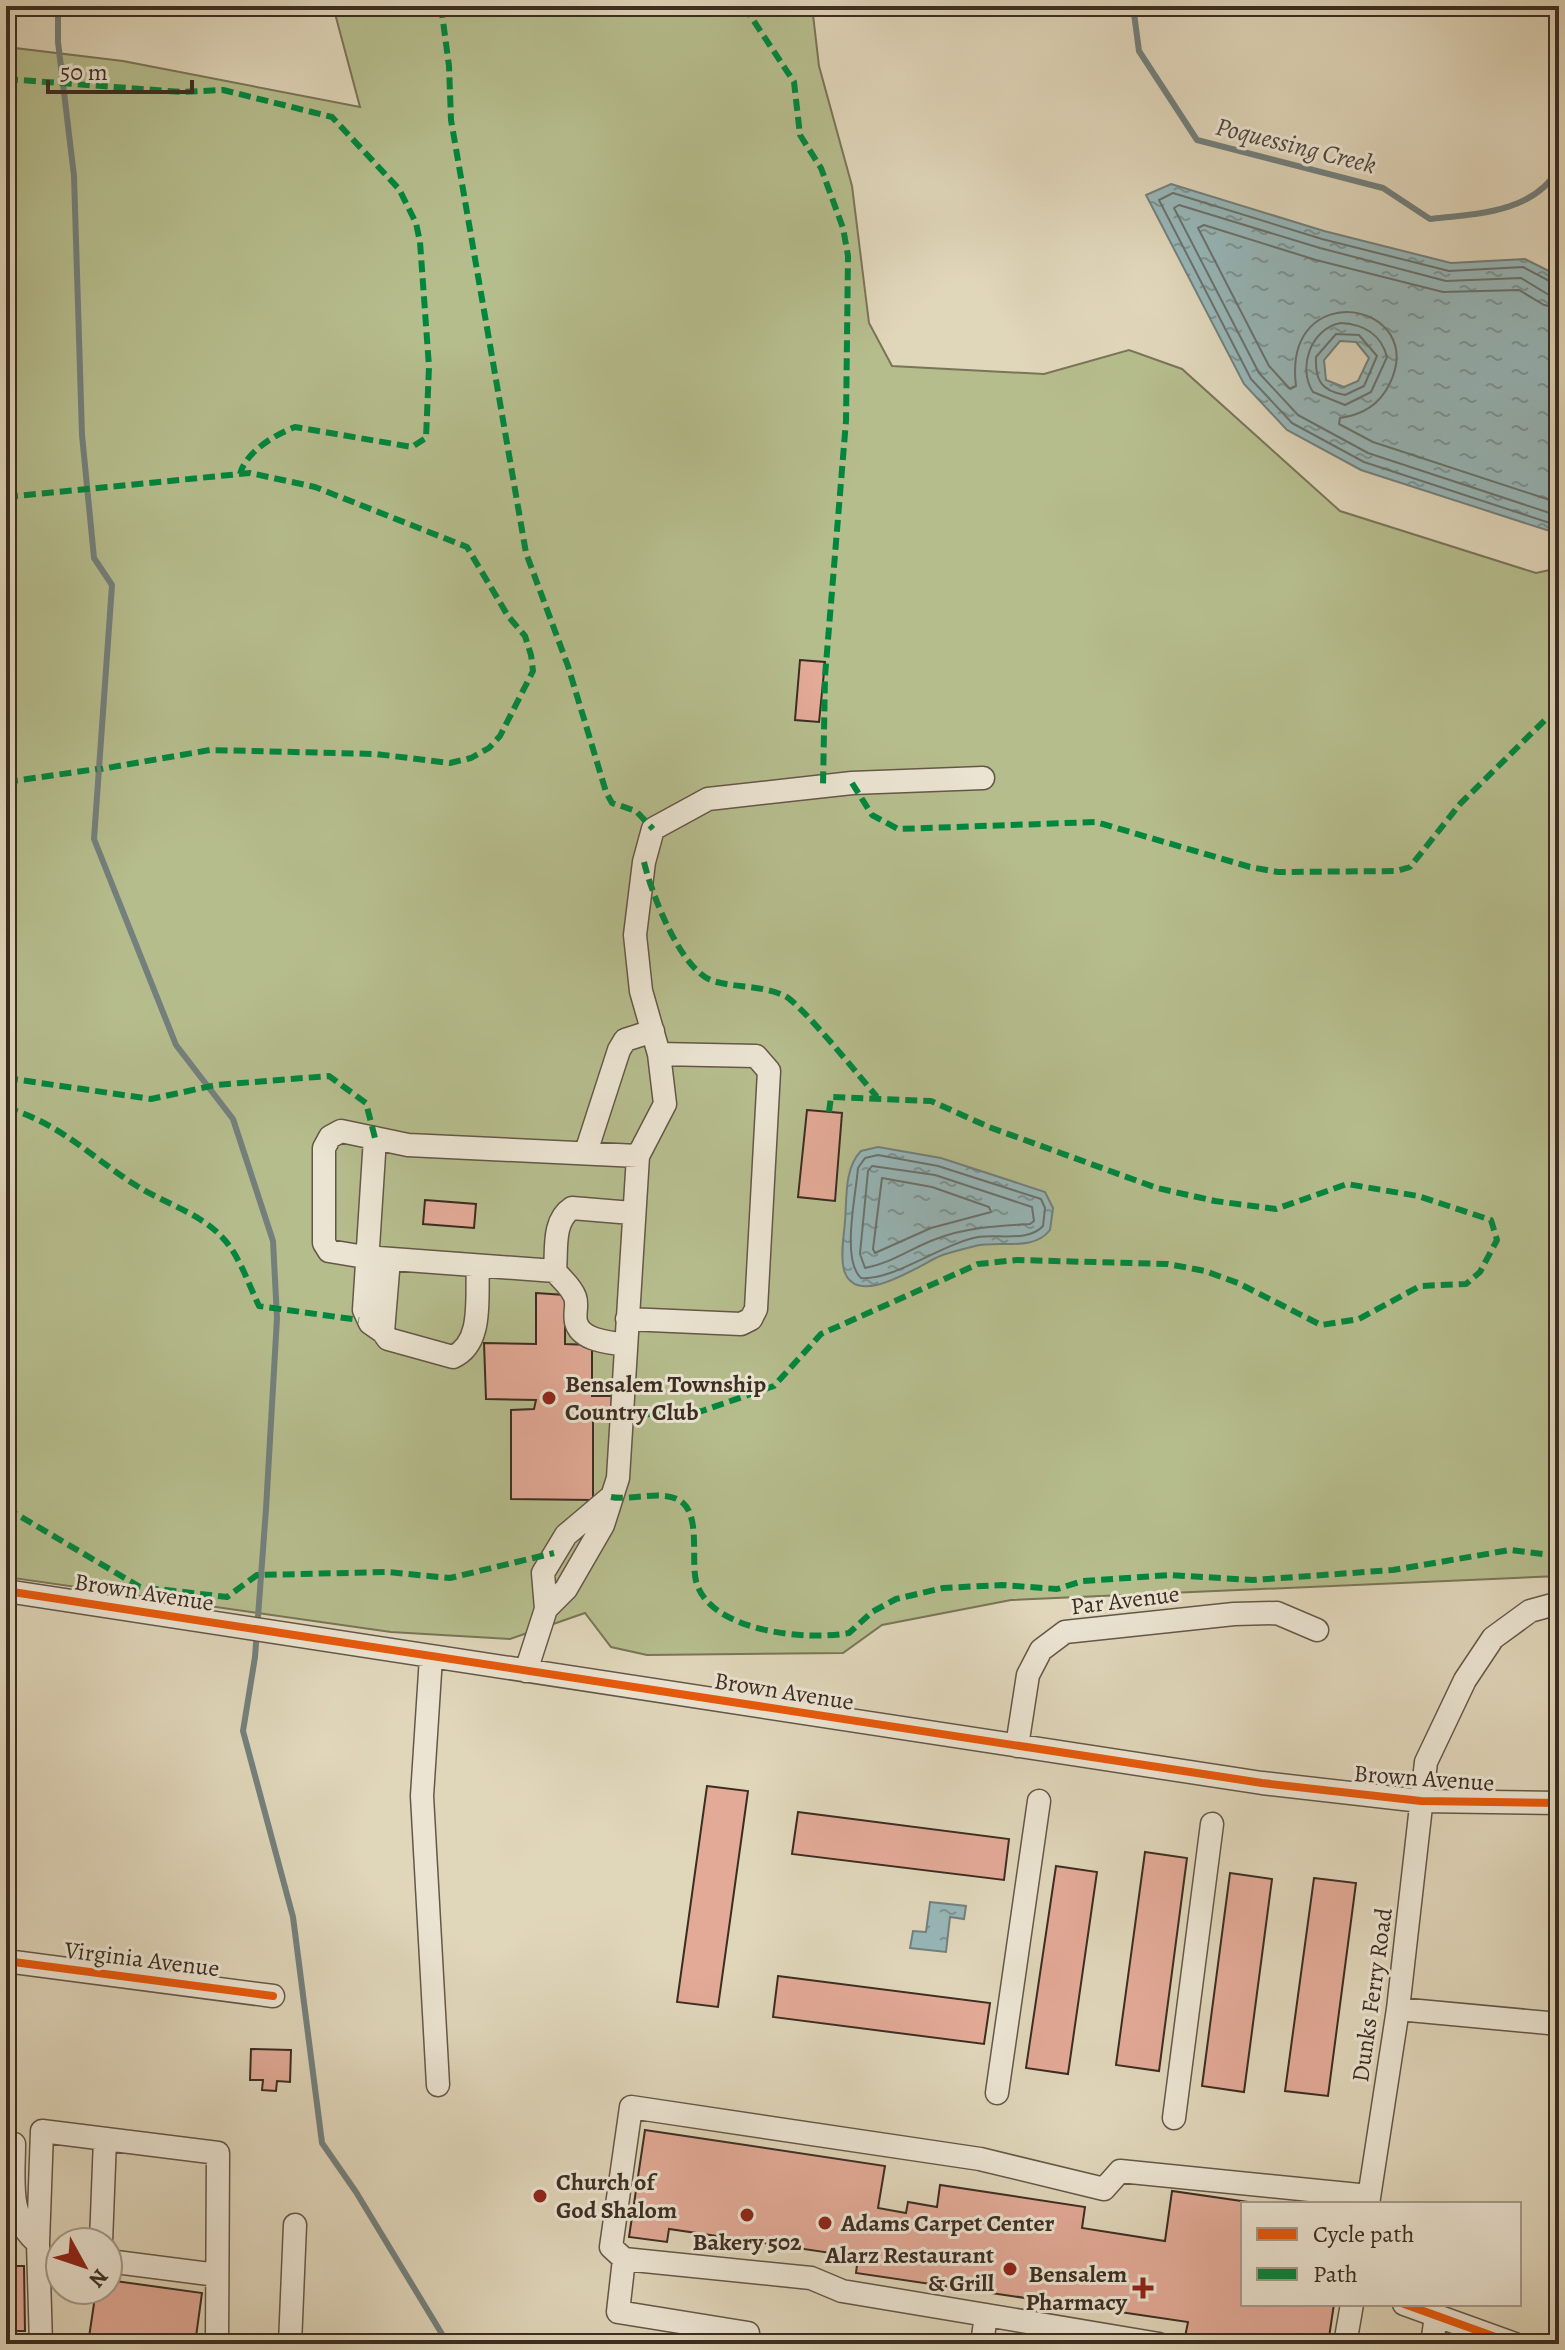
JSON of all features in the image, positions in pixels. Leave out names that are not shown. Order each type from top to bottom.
[{"type":"street","points":[[526,1671],[546,1609],[543,1573],[566,1535],[611,1497],[618,1478],[632,1213],[638,1156],[665,1104],[659,1054],[641,991],[635,935],[644,862],[653,829],[708,799],[852,783],[983,778]]},
{"type":"street","points":[[586,1152],[619,1050],[625,1040],[653,1031]]},
{"type":"street","points":[[627,1319],[741,1324],[751,1319],[756,1309],[769,1071],[756,1056],[659,1054]]},
{"type":"street","points":[[555,1271],[365,1257],[329,1251],[324,1243],[324,1148],[330,1137],[341,1131],[408,1145],[638,1156]]},
{"type":"street","points":[[375,1138],[365,1257],[364,1310],[370,1323],[395,1344],[453,1357],[465,1352],[473,1340],[478,1266]]},
{"type":"street","points":[[625,1345],[590,1338],[580,1332],[575,1320],[577,1301],[555,1271],[558,1222],[563,1214],[572,1208],[632,1213]]},
{"type":"street","points":[[383,1332],[389,1259]]},
{"type":"street","name":"Brown Avenue","points":[[6,1591],[1262,1783],[1421,1801],[1559,1803]]},
{"type":"street","name":"Dunks Ferry Road","points":[[1368,2200],[1398,2009],[1426,1762],[1479,1656],[1509,1623],[1530,1611],[1559,1603]]},
{"type":"street","name":"Par Avenue","points":[[1017,1746],[1028,1675],[1041,1650],[1065,1632],[1234,1614],[1277,1613],[1317,1630]]},
{"type":"street","points":[[431,1657],[422,1796],[438,2085]]},
{"type":"street","points":[[997,2093],[1039,1801]]},
{"type":"street","points":[[1174,2118],[1212,1824]]},
{"type":"street","name":"Virginia Avenue","points":[[6,1961],[273,1996]]},
{"type":"street","points":[[1398,2009],[1559,2024]]},
{"type":"street","points":[[1159,2344],[842,2291],[811,2278],[624,2259],[611,2247],[631,2107],[980,2159],[1104,2189],[1120,2171],[1368,2200]]},
{"type":"street","points":[[41,2344],[38,2243],[42,2131],[218,2153],[217,2344]]},
{"type":"street","points":[[102,2226],[105,2139]]},
{"type":"street","points":[[6,2144],[14,2144],[15,2214],[27,2235],[38,2243]]},
{"type":"street","points":[[290,2344],[295,2225]]},
{"type":"street","points":[[624,2259],[618,2312],[748,2333],[747,2344]]},
{"type":"street","points":[[124,2263],[217,2275]]},
{"type":"street","points":[[1345,2344],[1352,2306]]},
{"type":"street","points":[[1409,2306],[1510,2343]]},
{"type":"street","points":[[982,2344],[986,2315]]},
{"type":"street","points":[[1432,2344],[1436,2316]]},
{"type":"green space","points":[[333,6],[812,6],[819,66],[852,186],[869,323],[892,366],[1044,374],[1129,350],[1182,369],[1340,511],[1536,573],[1559,568],[1559,1576],[1011,1600],[882,1625],[843,1653],[647,1655],[611,1647],[585,1613],[510,1639],[391,1632],[6,1577],[6,47],[123,61],[360,107]]},
{"type":"water","points":[[1171,184],[1324,231],[1451,263],[1525,259],[1553,273],[1559,284],[1559,534],[1361,470],[1287,430],[1244,384],[1146,195]],"holes":[[[1340,341],[1356,342],[1369,358],[1358,381],[1344,387],[1326,380],[1324,360]]]},
{"type":"water","points":[[878,1147],[941,1158],[1045,1192],[1053,1208],[1050,1230],[1035,1241],[975,1246],[944,1255],[889,1281],[861,1286],[851,1281],[844,1270],[842,1258],[846,1194],[856,1158],[861,1151]]},
{"type":"water","points":[[930,1902],[966,1906],[964,1919],[950,1917],[946,1952],[910,1948],[913,1931],[926,1932]]},
{"type":"building","points":[[800,660],[825,662],[819,722],[795,720]]},
{"type":"building","points":[[807,1110],[842,1113],[835,1201],[798,1197]]},
{"type":"building","points":[[425,1200],[476,1204],[474,1228],[423,1224]]},
{"type":"building","name":"Bensalem Township Country Club","points":[[536,1293],[565,1295],[565,1344],[592,1345],[592,1396],[612,1396],[611,1413],[593,1413],[593,1500],[511,1499],[511,1410],[534,1409],[536,1400],[486,1399],[484,1343],[536,1344]]},
{"type":"building","points":[[707,1786],[748,1791],[718,2007],[677,2002]]},
{"type":"building","points":[[798,1812],[1009,1839],[1004,1880],[792,1854]]},
{"type":"building","points":[[1145,1852],[1187,1858],[1159,2071],[1116,2065]]},
{"type":"building","points":[[1056,1866],[1097,1872],[1068,2074],[1026,2068]]},
{"type":"building","points":[[1230,1873],[1272,1879],[1244,2092],[1202,2086]]},
{"type":"building","points":[[1314,1878],[1356,1883],[1328,2096],[1285,2091]]},
{"type":"building","points":[[778,1976],[990,2003],[984,2044],[773,2017]]},
{"type":"building","points":[[251,2049],[291,2050],[290,2082],[277,2081],[276,2091],[262,2090],[263,2080],[250,2080]]},
{"type":"building","points":[[645,2130],[885,2166],[878,2208],[906,2213],[908,2202],[937,2207],[940,2185],[1085,2207],[1082,2228],[1165,2241],[1172,2191],[1248,2202],[1241,2202],[1241,2306],[1334,2306],[1328,2344],[1230,2344],[1185,2337],[1188,2322],[856,2273],[858,2257],[669,2229],[667,2242],[629,2237]]},
{"type":"building","points":[[6,2266],[24,2266],[25,2331],[6,2331]]},
{"type":"building","points":[[124,2282],[202,2293],[195,2344],[88,2344],[94,2306],[124,2306]]},
{"type":"waterway","points":[[58,6],[58,42],[74,176],[82,435],[94,558],[112,585],[94,839],[176,1045],[233,1119],[273,1241],[277,1318],[266,1509],[255,1657],[243,1731],[293,1917],[322,2143],[356,2192],[448,2344]]},
{"type":"waterway","name":"Poquessing Creek","points":[[1133,6],[1139,51],[1197,140],[1383,188],[1430,219],[1484,213],[1519,203],[1548,183],[1559,168]]},
{"type":"marked path","points":[[441,6],[449,66],[451,120],[526,553],[568,666],[606,792],[612,803],[636,811],[653,829]]},
{"type":"marked path","points":[[744,6],[794,82],[800,135],[821,168],[843,228],[848,256],[846,421],[825,676],[823,786]]},
{"type":"marked path","points":[[6,79],[182,92],[223,90],[332,117],[399,189],[416,223],[420,242],[429,367],[426,438],[412,447],[295,427],[262,445],[248,458],[240,474]]},
{"type":"marked path","points":[[6,497],[250,473],[315,487],[467,547],[508,616],[525,636],[531,655],[533,671],[500,736],[489,748],[471,758],[450,763],[376,754],[210,750],[101,769]]},
{"type":"marked path","points":[[852,783],[872,815],[898,829],[1096,822],[1250,867],[1278,872],[1397,871],[1410,867],[1460,804],[1546,719],[1559,712]]},
{"type":"marked path","points":[[6,782],[97,769]]},
{"type":"marked path","points":[[644,862],[669,929],[689,962],[713,981],[785,996],[817,1026],[877,1097]]},
{"type":"marked path","points":[[6,1078],[151,1099],[216,1085],[329,1076],[366,1103],[375,1138]]},
{"type":"marked path","points":[[623,1416],[702,1411],[774,1386],[821,1334],[978,1264],[1017,1260],[1168,1264],[1205,1271],[1238,1283],[1321,1325],[1359,1319],[1420,1286],[1466,1284],[1480,1272],[1497,1240],[1491,1220],[1418,1196],[1347,1184],[1276,1209],[1215,1201],[1157,1188],[989,1127],[931,1101],[831,1097],[829,1112]]},
{"type":"marked path","points":[[6,1108],[59,1131],[137,1186],[212,1228],[233,1251],[259,1306],[359,1320]]},
{"type":"marked path","points":[[611,1497],[668,1496],[683,1503],[692,1519],[696,1581],[705,1598],[719,1612],[739,1622],[786,1634],[849,1633],[872,1612],[896,1599],[943,1588],[1002,1585],[1057,1589],[1083,1581],[1170,1575],[1253,1580],[1393,1570],[1510,1550],[1559,1556]]},
{"type":"marked path","points":[[6,1508],[140,1587],[227,1597],[257,1575],[387,1572],[450,1578],[554,1553]]},
{"type":"cycle path","points":[[6,1591],[1262,1783],[1421,1801],[1559,1803]]},
{"type":"cycle path","points":[[6,1961],[273,1996]]},
{"type":"cycle path","points":[[1410,2306],[1515,2344]]},
{"type":"place","name":"Bensalem Township Country Club","points":[[549,1398]]},
{"type":"place","name":"Church of God Shalom","points":[[540,2196]]},
{"type":"place","name":"Bakery 502","points":[[747,2215]]},
{"type":"place","name":"Adams Carpet Center","points":[[825,2223]]},
{"type":"place","name":"Alarz Restaurant & Grill","points":[[1010,2269]]},
{"type":"place","name":"Bensalem Pharmacy","points":[[1143,2288]]}]
